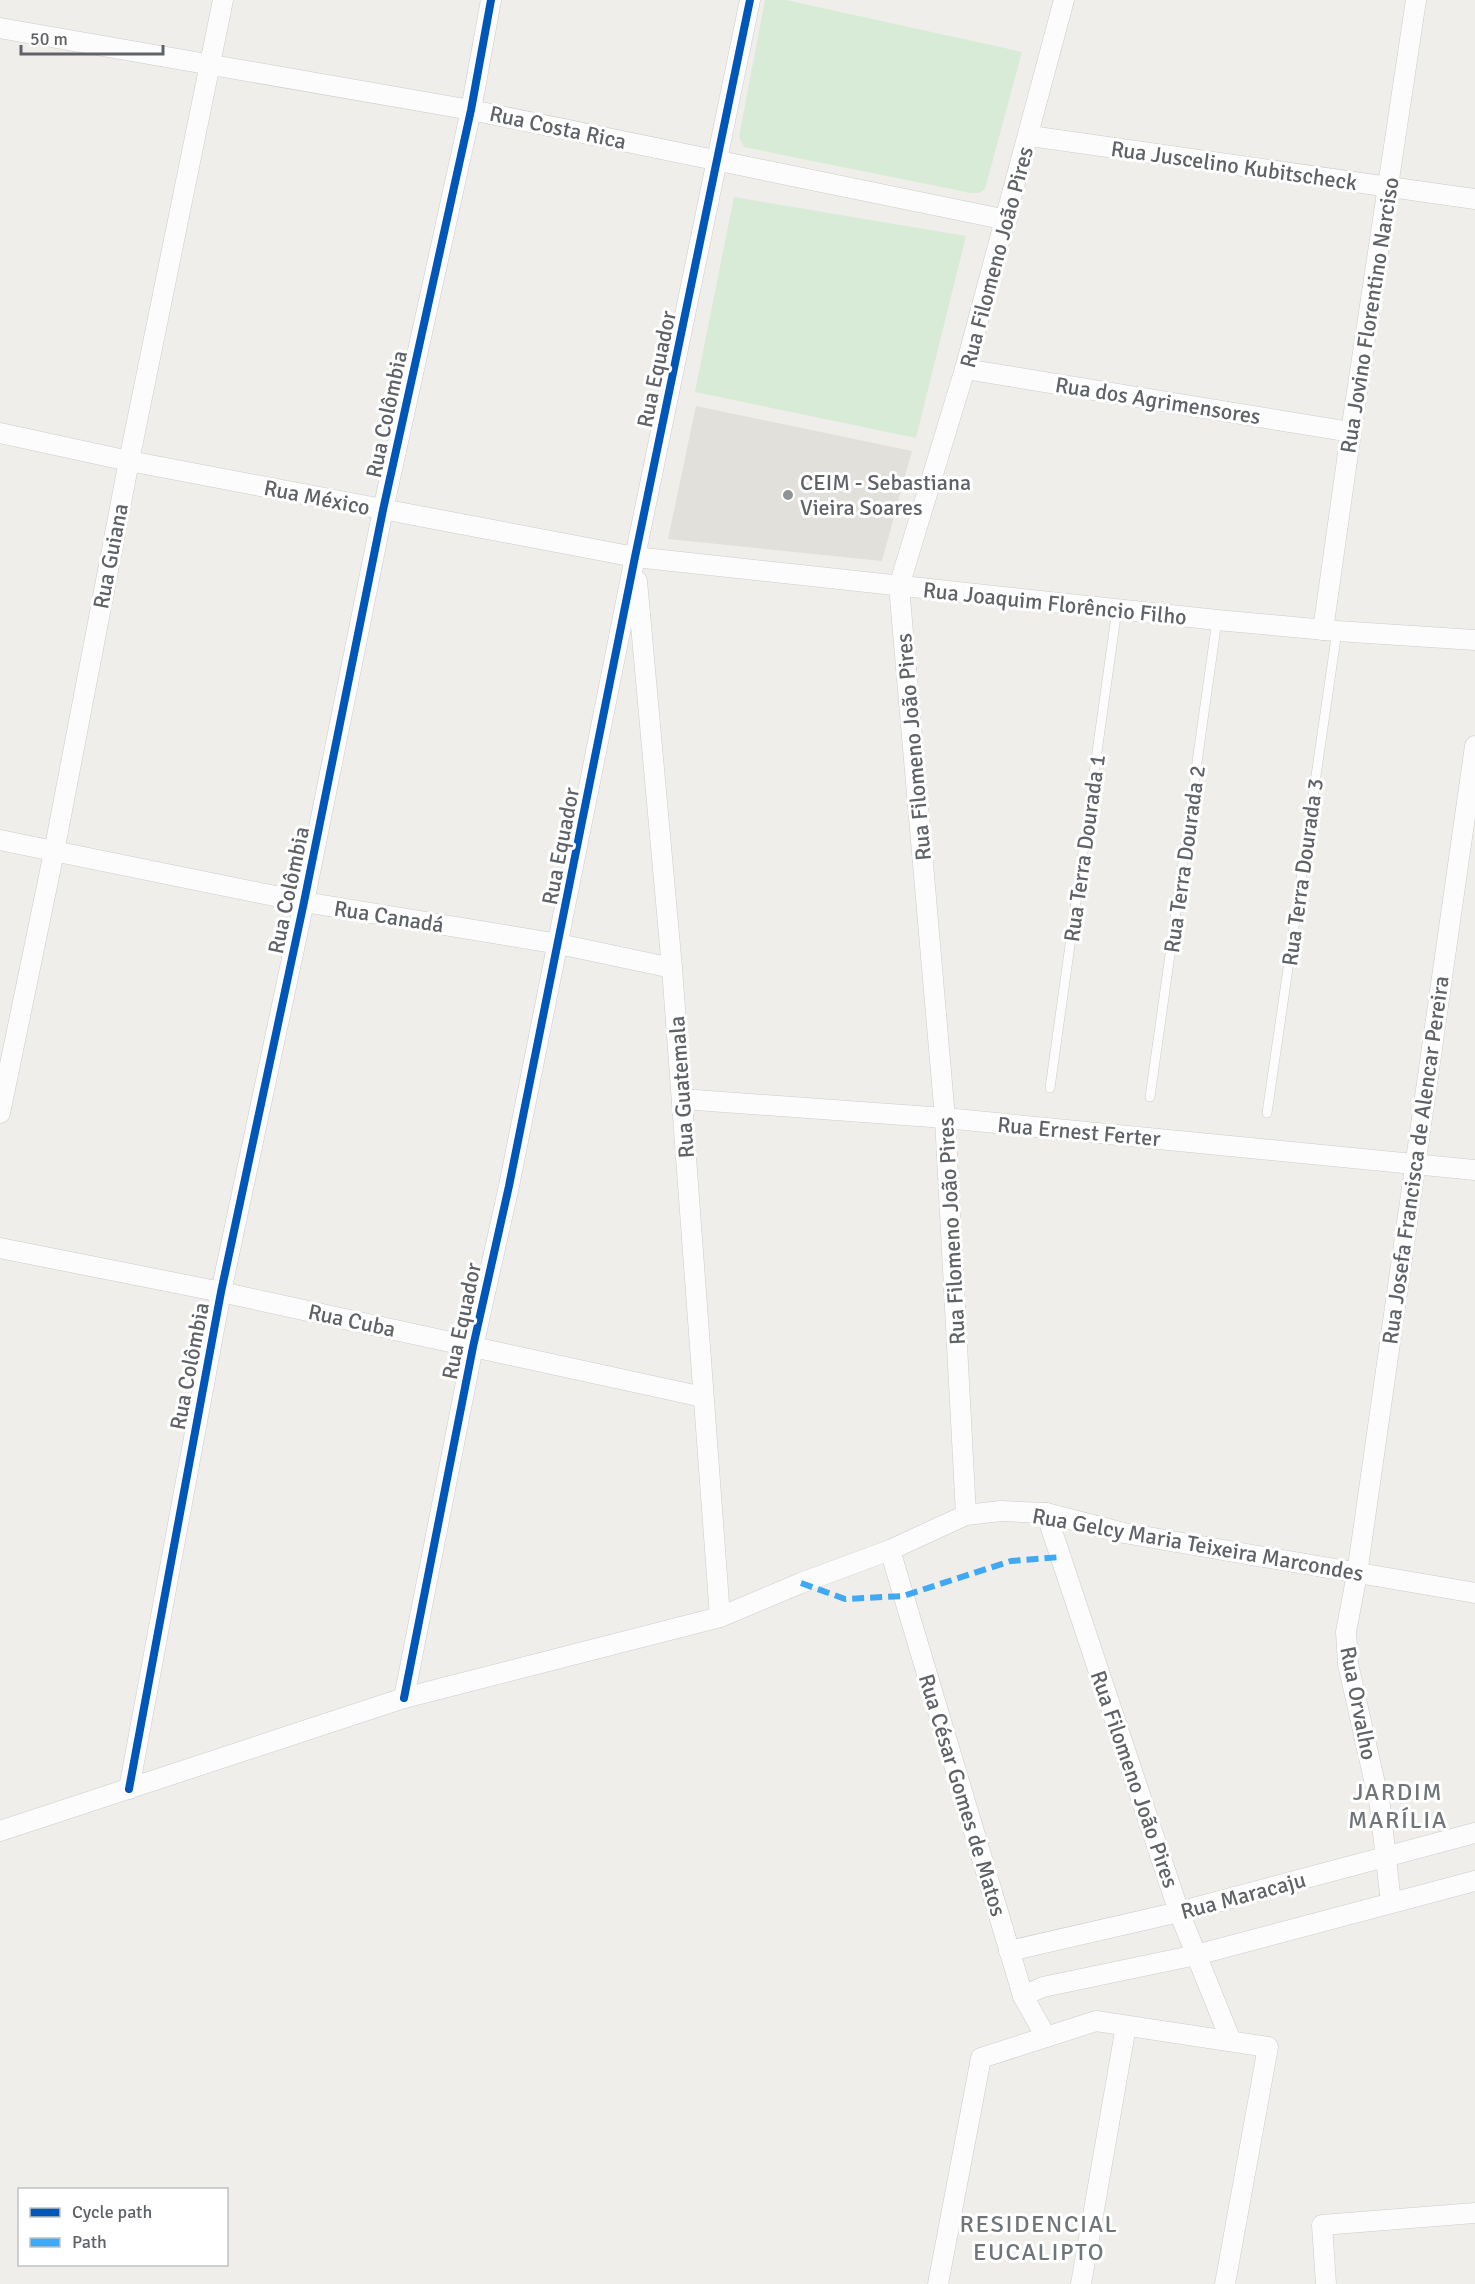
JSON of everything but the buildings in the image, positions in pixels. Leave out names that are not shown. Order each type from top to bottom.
[{"type":"street","name":"Rua Guiana","points":[[0,1113],[223,0]]},
{"type":"street","name":"Rua Colômbia","points":[[129,1789],[221,1292],[304,902],[383,510],[471,110],[491,0]]},
{"type":"street","name":"Rua Equador","points":[[404,1698],[473,1347],[559,944],[635,557],[750,0]]},
{"type":"street","name":"Rua Filomeno João Pires","points":[[966,1515],[945,1118],[899,586],[965,369],[1007,220],[1064,0]]},
{"type":"street","name":"Rua Jovino Florentino Narciso","points":[[1330,630],[1351,432],[1416,0]]},
{"type":"street","name":"Rua Costa Rica","points":[[0,28],[471,110],[1007,220]]},
{"type":"street","name":"Rua Juscelino Kubitscheck","points":[[1029,136],[1475,199]]},
{"type":"street","name":"Rua dos Agrimensores","points":[[965,369],[1351,432]]},
{"type":"street","name":"Rua México","points":[[0,433],[129,461],[635,557]]},
{"type":"street","name":"Rua Joaquim Florêncio Filho","points":[[635,557],[1217,620],[1475,640]]},
{"type":"street","name":"Rua Guatemala","points":[[635,557],[672,968],[720,1617]]},
{"type":"street","name":"Rua Josefa Francisca de Alencar Pereira","points":[[1357,1574],[1475,746]]},
{"type":"street","name":"Rua Canadá","points":[[0,840],[304,902],[559,944],[672,968]]},
{"type":"street","name":"Rua Ernest Ferter","points":[[682,1099],[945,1118],[1475,1170]]},
{"type":"street","name":"Rua Cuba","points":[[0,1248],[221,1292],[703,1396]]},
{"type":"street","name":"Rua Gelcy Maria Teixeira Marcondes","points":[[0,1831],[404,1698],[720,1617],[801,1583],[890,1550],[966,1515],[1001,1511],[1046,1514],[1124,1533],[1475,1593]]},
{"type":"street","name":"Rua Filomeno João Pires","points":[[1046,1514],[1179,1912],[1231,2041]]},
{"type":"street","name":"Rua César Gomes de Matos","points":[[890,1550],[1023,1996],[1046,2037]]},
{"type":"street","name":"Rua Orvalho","points":[[1357,1574],[1346,1632],[1348,1664],[1380,1806],[1391,1903]]},
{"type":"street","name":"Rua Maracaju","points":[[1009,1951],[1179,1912],[1475,1833]]},
{"type":"street","name":"Rua Maracaju","points":[[1023,1996],[1044,1987],[1196,1955],[1475,1881]]},
{"type":"street","points":[[938,2284],[981,2058],[1096,2021],[1268,2047],[1225,2284]]},
{"type":"street","points":[[1081,2284],[1126,2026]]},
{"type":"street","points":[[1326,2284],[1322,2225],[1475,2213]]},
{"type":"lane","name":"Rua Terra Dourada 1","points":[[1050,1088],[1117,608]]},
{"type":"lane","name":"Rua Terra Dourada 2","points":[[1150,1097],[1217,620]]},
{"type":"lane","name":"Rua Terra Dourada 3","points":[[1268,1113],[1330,630]]},
{"type":"shaded area","name":"CEIM - Sebastiana Vieira Soares","points":[[696,406],[912,451],[882,561],[668,539]]},
{"type":"green space","points":[[765,0],[786,0],[1022,52],[985,189],[979,193],[971,193],[744,147],[739,137]]},
{"type":"green space","points":[[734,197],[966,236],[916,438],[695,392]]},
{"type":"marked path","points":[[801,1583],[845,1599],[903,1596],[1011,1561],[1061,1557]]},
{"type":"cycle path","points":[[129,1789],[221,1292],[304,902],[383,510],[471,110],[491,0]]},
{"type":"cycle path","points":[[404,1698],[473,1347],[509,1186],[750,0]]},
{"type":"place","name":"CEIM - Sebastiana Vieira Soares","points":[[788,495]]},
{"type":"district","name":"JARDIM MARÍLIA","points":[[1398,1806]]},
{"type":"district","name":"RESIDENCIAL EUCALIPTO","points":[[1039,2238]]}]
